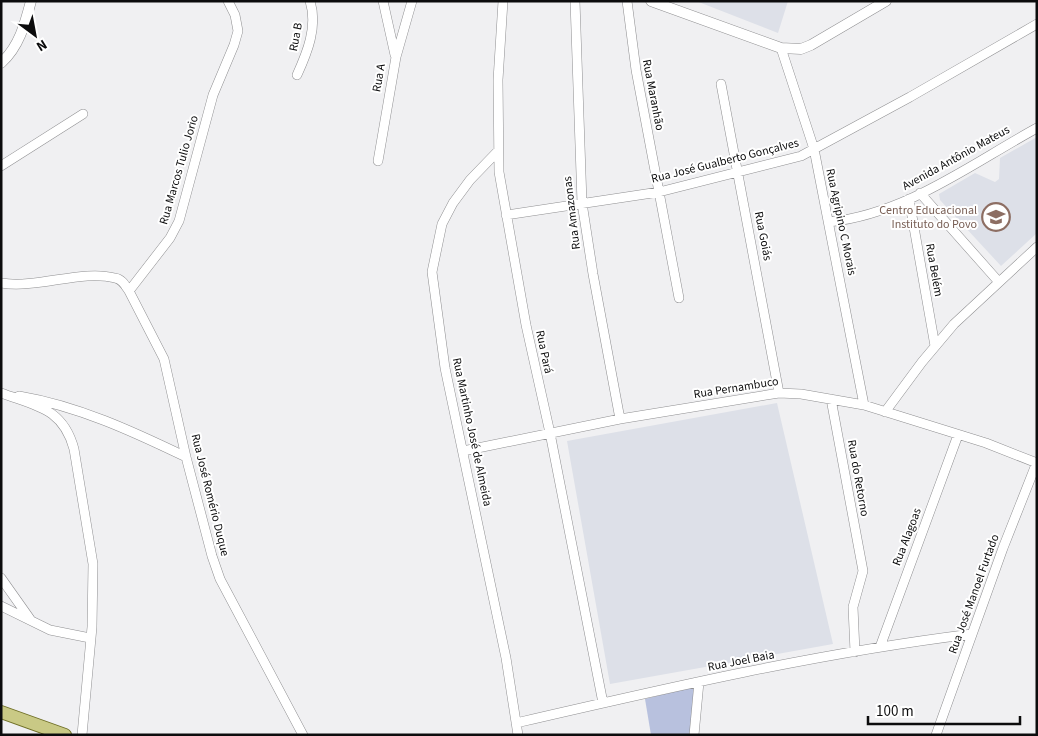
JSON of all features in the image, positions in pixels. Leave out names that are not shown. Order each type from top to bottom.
[{"type":"main road","points":[[1,712],[65,735]]},
{"type":"street","points":[[1,64],[16,45],[31,1]]},
{"type":"street","name":"Rua Marcos Tulio Jorio","points":[[129,291],[170,238],[180,221],[213,95],[234,45],[238,30],[228,1]]},
{"type":"street","name":"Rua B","points":[[297,75],[309,50],[312,26],[310,1]]},
{"type":"street","points":[[383,1],[396,57]]},
{"type":"street","name":"Rua A","points":[[378,161],[396,57],[412,1]]},
{"type":"street","name":"Rua Pará","points":[[503,1],[498,80],[498,150],[506,215],[534,368],[550,433],[603,703]]},
{"type":"street","name":"Rua Amazonas","points":[[575,1],[582,203],[591,264],[620,419]]},
{"type":"street","name":"Rua Maranhão","points":[[627,1],[636,70],[679,298]]},
{"type":"street","points":[[651,1],[781,48],[801,49],[819,41],[886,1]]},
{"type":"street","name":"Rua José Gualberto Gonçalves","points":[[506,215],[659,192],[795,158],[1037,24]]},
{"type":"street","name":"Rua Agripino C Morais","points":[[781,48],[814,149],[864,404]]},
{"type":"street","name":"Rua Goiás","points":[[721,84],[780,393]]},
{"type":"street","points":[[1,166],[82,114]]},
{"type":"street","name":"Avenida Antônio Mateus","points":[[829,222],[869,216],[909,198],[1037,128]]},
{"type":"street","name":"Rua Martinho José de Almeida","points":[[498,150],[470,180],[453,203],[442,224],[432,272],[445,368],[506,658],[518,735]]},
{"type":"street","points":[[920,193],[998,281]]},
{"type":"street","name":"Rua Belém","points":[[909,198],[935,346]]},
{"type":"street","points":[[885,412],[935,346],[998,281],[1037,247]]},
{"type":"street","name":"Rua José Romério Duque","points":[[1,283],[26,284],[94,276],[119,279],[129,291],[164,359],[186,457],[212,556],[220,579],[303,735]]},
{"type":"street","points":[[1,393],[70,407],[132,431],[186,457]]},
{"type":"street","points":[[1,393],[45,410],[60,419],[70,434],[74,449],[93,564],[90,638],[82,735]]},
{"type":"street","name":"Rua Pernambuco","points":[[463,451],[620,419],[780,393],[864,404],[1037,462]]},
{"type":"street","name":"Rua do Retorno","points":[[831,399],[861,562],[862,574],[853,607],[856,652]]},
{"type":"street","name":"Rua Alagoas","points":[[880,647],[958,436]]},
{"type":"street","name":"Rua José Manoel Furtado","points":[[936,735],[1037,462]]},
{"type":"street","points":[[1,578],[31,621]]},
{"type":"street","points":[[1,606],[31,621],[64,634],[90,638]]},
{"type":"street","name":"Rua Joel Baia","points":[[516,723],[699,682],[880,647],[972,634]]},
{"type":"street","points":[[694,735],[699,682]]},
{"type":"shaded area","points":[[696,1],[788,1],[778,33]]},
{"type":"shaded area","name":"Centro Educacional Instituto do Povo","points":[[1037,137],[1037,233],[1001,266],[940,200],[939,194],[975,173],[995,182],[999,179],[1000,158]]},
{"type":"shaded area","points":[[777,403],[833,644],[610,684],[567,441]]},
{"type":"shaded area","points":[[696,686],[690,735],[651,735],[645,699]]},
{"type":"place","name":"Centro Educacional Instituto do Povo","points":[[996,217]]}]
